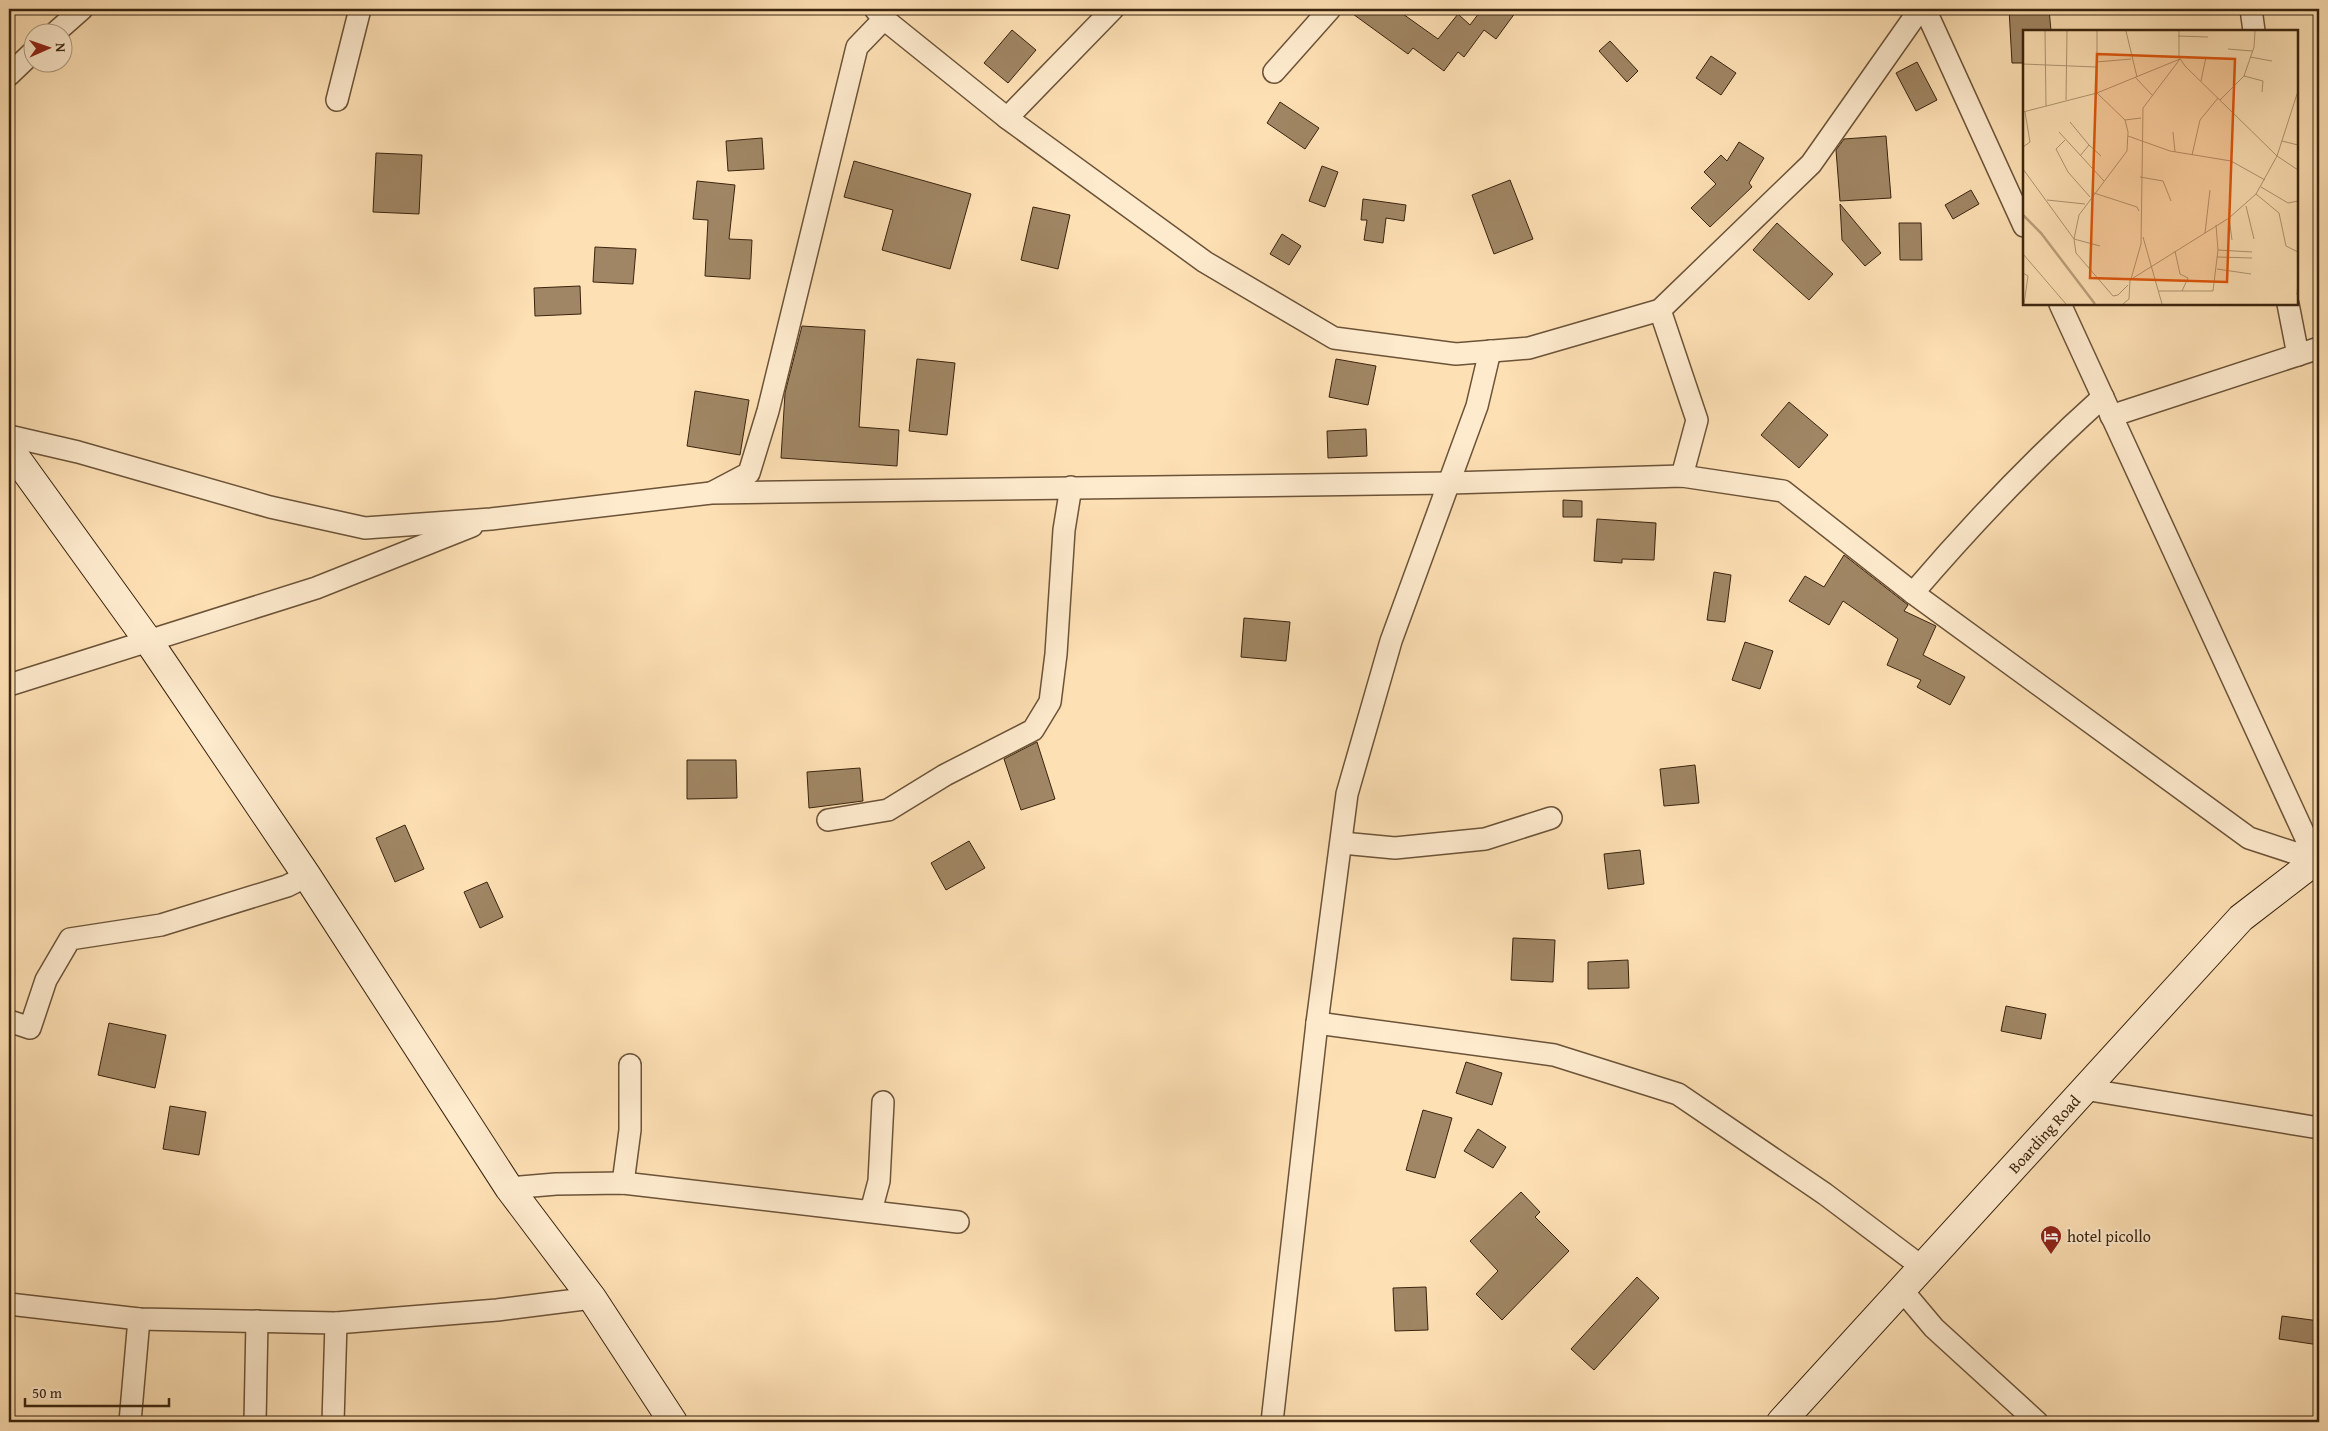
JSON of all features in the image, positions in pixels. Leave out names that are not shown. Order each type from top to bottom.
[{"type":"main road","points":[[9,448],[148,642],[307,876],[509,1188],[592,1298],[673,1422]]},
{"type":"main road","name":"Boarding Road","points":[[1781,1422],[2240,918],[2318,859]]},
{"type":"street","points":[[67,22],[82,9]]},
{"type":"street","points":[[337,100],[360,9]]},
{"type":"street","points":[[1007,118],[1113,9]]},
{"type":"street","points":[[1274,72],[1330,9]]},
{"type":"street","points":[[711,493],[749,473],[768,411],[858,47],[880,14],[1007,118],[1205,262],[1334,338],[1456,354],[1529,348],[1660,310],[1811,164],[1920,9]]},
{"type":"street","points":[[1924,9],[2023,224]]},
{"type":"street","points":[[2251,9],[2254,30]]},
{"type":"street","points":[[9,75],[22,63]]},
{"type":"street","points":[[2060,305],[2318,859]]},
{"type":"street","points":[[2288,305],[2298,355]]},
{"type":"street","points":[[1660,310],[1697,420],[1682,476]]},
{"type":"street","points":[[2112,416],[2319,348]]},
{"type":"street","points":[[1272,1422],[1294,1243],[1317,1023],[1347,794],[1391,641],[1477,406],[1490,351]]},
{"type":"street","points":[[1913,593],[1958,540],[2048,446],[2103,397]]},
{"type":"street","points":[[9,436],[78,452],[270,507],[365,528],[491,519],[711,493],[1450,483],[1682,476],[1783,492],[1913,593],[2250,838],[2318,859]]},
{"type":"street","points":[[828,820],[888,810],[944,775],[1033,730],[1050,702],[1064,530],[1071,487]]},
{"type":"street","points":[[9,685],[316,588],[491,519]]},
{"type":"street","points":[[1342,843],[1395,848],[1484,839],[1551,818]]},
{"type":"street","points":[[9,1021],[30,1028],[46,980],[70,939],[161,925],[287,886],[307,876]]},
{"type":"street","points":[[1317,1023],[1554,1055],[1678,1094],[1825,1194],[1922,1267]]},
{"type":"street","points":[[623,1184],[630,1130],[630,1065]]},
{"type":"street","points":[[2084,1089],[2319,1128]]},
{"type":"street","points":[[871,1211],[879,1181],[883,1102]]},
{"type":"street","points":[[509,1188],[556,1184],[623,1184],[958,1222]]},
{"type":"street","points":[[1902,1290],[1934,1328],[2037,1422]]},
{"type":"street","points":[[9,1304],[139,1318],[336,1323],[497,1310],[592,1298]]},
{"type":"street","points":[[130,1422],[139,1318]]},
{"type":"street","points":[[255,1422],[257,1321]]},
{"type":"street","points":[[333,1422],[336,1323]]},
{"type":"building","points":[[1346,9],[1396,9],[1438,39],[1458,14],[1470,25],[1482,9],[1518,9],[1496,39],[1484,30],[1464,57],[1458,52],[1444,71],[1413,48],[1408,54]]},
{"type":"building","points":[[2009,9],[2049,9],[2051,30],[2023,30],[2023,63],[2012,63]]},
{"type":"building","points":[[1012,30],[1036,50],[1008,83],[984,63]]},
{"type":"building","points":[[1610,41],[1638,71],[1627,82],[1599,51]]},
{"type":"building","points":[[1711,56],[1736,73],[1721,95],[1696,78]]},
{"type":"building","points":[[1917,62],[1937,100],[1916,111],[1896,73]]},
{"type":"building","points":[[1280,102],[1319,128],[1305,149],[1267,123]]},
{"type":"building","points":[[1886,136],[1891,198],[1840,201],[1836,150],[1844,139]]},
{"type":"building","points":[[762,138],[764,169],[728,171],[726,141]]},
{"type":"building","points":[[1739,142],[1764,158],[1749,183],[1752,187],[1710,227],[1691,208],[1716,184],[1704,172],[1721,155],[1727,161]]},
{"type":"building","points":[[376,153],[422,155],[419,214],[373,212]]},
{"type":"building","points":[[854,161],[971,194],[950,269],[882,250],[893,210],[844,197]]},
{"type":"building","points":[[1322,166],[1338,172],[1325,207],[1309,201]]},
{"type":"building","points":[[1510,180],[1533,239],[1494,254],[1472,195]]},
{"type":"building","points":[[697,181],[735,185],[729,239],[752,240],[750,279],[705,276],[708,220],[693,219]]},
{"type":"building","points":[[1971,190],[1979,204],[1953,219],[1945,205]]},
{"type":"building","points":[[1363,199],[1406,205],[1404,221],[1386,218],[1383,243],[1364,240],[1367,220],[1361,220]]},
{"type":"building","points":[[1840,204],[1881,253],[1865,266],[1842,240]]},
{"type":"building","points":[[1033,207],[1070,215],[1058,269],[1021,260]]},
{"type":"building","points":[[1777,223],[1833,274],[1809,300],[1753,250]]},
{"type":"building","points":[[1899,223],[1921,223],[1922,260],[1900,260]]},
{"type":"building","points":[[1282,234],[1301,246],[1289,265],[1270,254]]},
{"type":"building","points":[[595,247],[636,249],[633,284],[593,282]]},
{"type":"building","points":[[580,286],[581,314],[535,316],[534,288]]},
{"type":"building","points":[[802,326],[865,330],[859,427],[899,430],[897,466],[781,458],[785,393]]},
{"type":"building","points":[[917,359],[955,363],[947,435],[909,431]]},
{"type":"building","points":[[1336,359],[1376,366],[1368,405],[1329,397]]},
{"type":"building","points":[[695,391],[749,400],[740,455],[687,446]]},
{"type":"building","points":[[1789,402],[1828,435],[1799,468],[1761,435]]},
{"type":"building","points":[[1366,429],[1367,456],[1328,458],[1327,431]]},
{"type":"building","points":[[1563,500],[1582,501],[1582,517],[1563,517]]},
{"type":"building","points":[[1597,519],[1656,523],[1654,560],[1622,559],[1622,563],[1594,561]]},
{"type":"building","points":[[1844,555],[1908,605],[1904,611],[1936,626],[1923,655],[1965,677],[1950,705],[1917,687],[1921,680],[1887,665],[1898,639],[1843,601],[1829,625],[1789,601],[1805,576],[1824,587]]},
{"type":"building","points":[[1714,572],[1731,575],[1725,622],[1707,620]]},
{"type":"building","points":[[1244,618],[1290,622],[1286,661],[1241,657]]},
{"type":"building","points":[[1745,642],[1773,651],[1760,689],[1732,680]]},
{"type":"building","points":[[1037,742],[1055,799],[1021,810],[1004,759]]},
{"type":"building","points":[[687,760],[736,760],[737,798],[687,799]]},
{"type":"building","points":[[1695,765],[1699,803],[1664,806],[1660,769]]},
{"type":"building","points":[[860,768],[863,801],[809,808],[807,772]]},
{"type":"building","points":[[405,825],[424,869],[395,882],[376,838]]},
{"type":"building","points":[[969,841],[985,868],[946,890],[931,863]]},
{"type":"building","points":[[1640,850],[1644,884],[1608,889],[1604,854]]},
{"type":"building","points":[[487,882],[503,917],[480,928],[464,892]]},
{"type":"building","points":[[1513,938],[1555,940],[1553,982],[1511,980]]},
{"type":"building","points":[[1628,960],[1629,988],[1588,989],[1588,962]]},
{"type":"building","points":[[2006,1006],[2046,1014],[2041,1039],[2001,1031]]},
{"type":"building","points":[[109,1023],[166,1035],[155,1088],[98,1075]]},
{"type":"building","points":[[1466,1062],[1502,1073],[1492,1105],[1456,1093]]},
{"type":"building","points":[[170,1106],[206,1112],[199,1155],[163,1149]]},
{"type":"building","points":[[1423,1110],[1452,1118],[1435,1178],[1406,1170]]},
{"type":"building","points":[[1478,1129],[1506,1147],[1493,1168],[1464,1151]]},
{"type":"building","points":[[1521,1192],[1540,1212],[1535,1217],[1569,1251],[1502,1320],[1476,1294],[1498,1271],[1470,1241]]},
{"type":"building","points":[[1637,1277],[1659,1298],[1594,1370],[1571,1349]]},
{"type":"building","points":[[1426,1287],[1428,1330],[1395,1331],[1393,1288]]},
{"type":"building","points":[[2282,1316],[2319,1321],[2319,1345],[2279,1339]]},
{"type":"place","name":"hotel picollo","points":[[2051,1255]]}]
